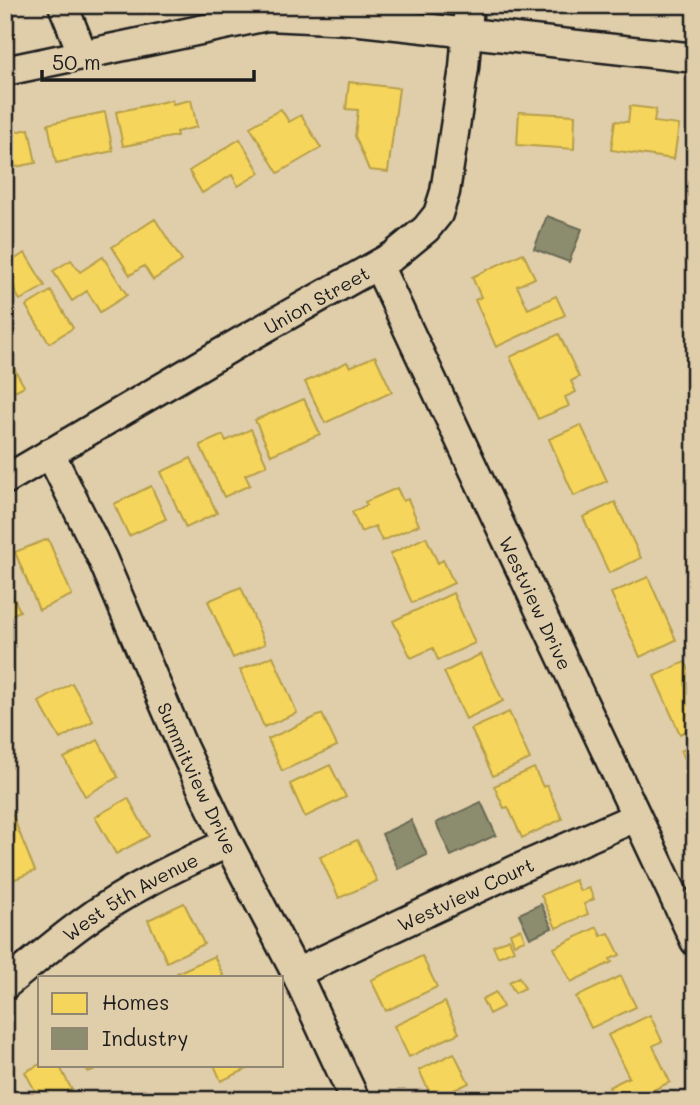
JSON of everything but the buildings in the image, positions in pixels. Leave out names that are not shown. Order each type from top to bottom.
[{"type":"street","points":[[63,5],[83,55]]},
{"type":"street","points":[[5,72],[267,16],[351,20],[468,19],[695,58]]},
{"type":"street","name":"Union Street","points":[[5,480],[240,342],[378,265],[406,247],[426,229],[438,214],[445,192],[468,19]]},
{"type":"street","name":"Westview Drive","points":[[378,265],[695,941]]},
{"type":"street","name":"Summitview Drive","points":[[50,453],[102,558],[183,748],[228,843],[296,973],[355,1100]]},
{"type":"street","name":"Westview Court","points":[[296,973],[636,817]]},
{"type":"street","name":"West 5th Avenue","points":[[5,985],[80,924],[110,904],[167,872],[228,843]]}]
